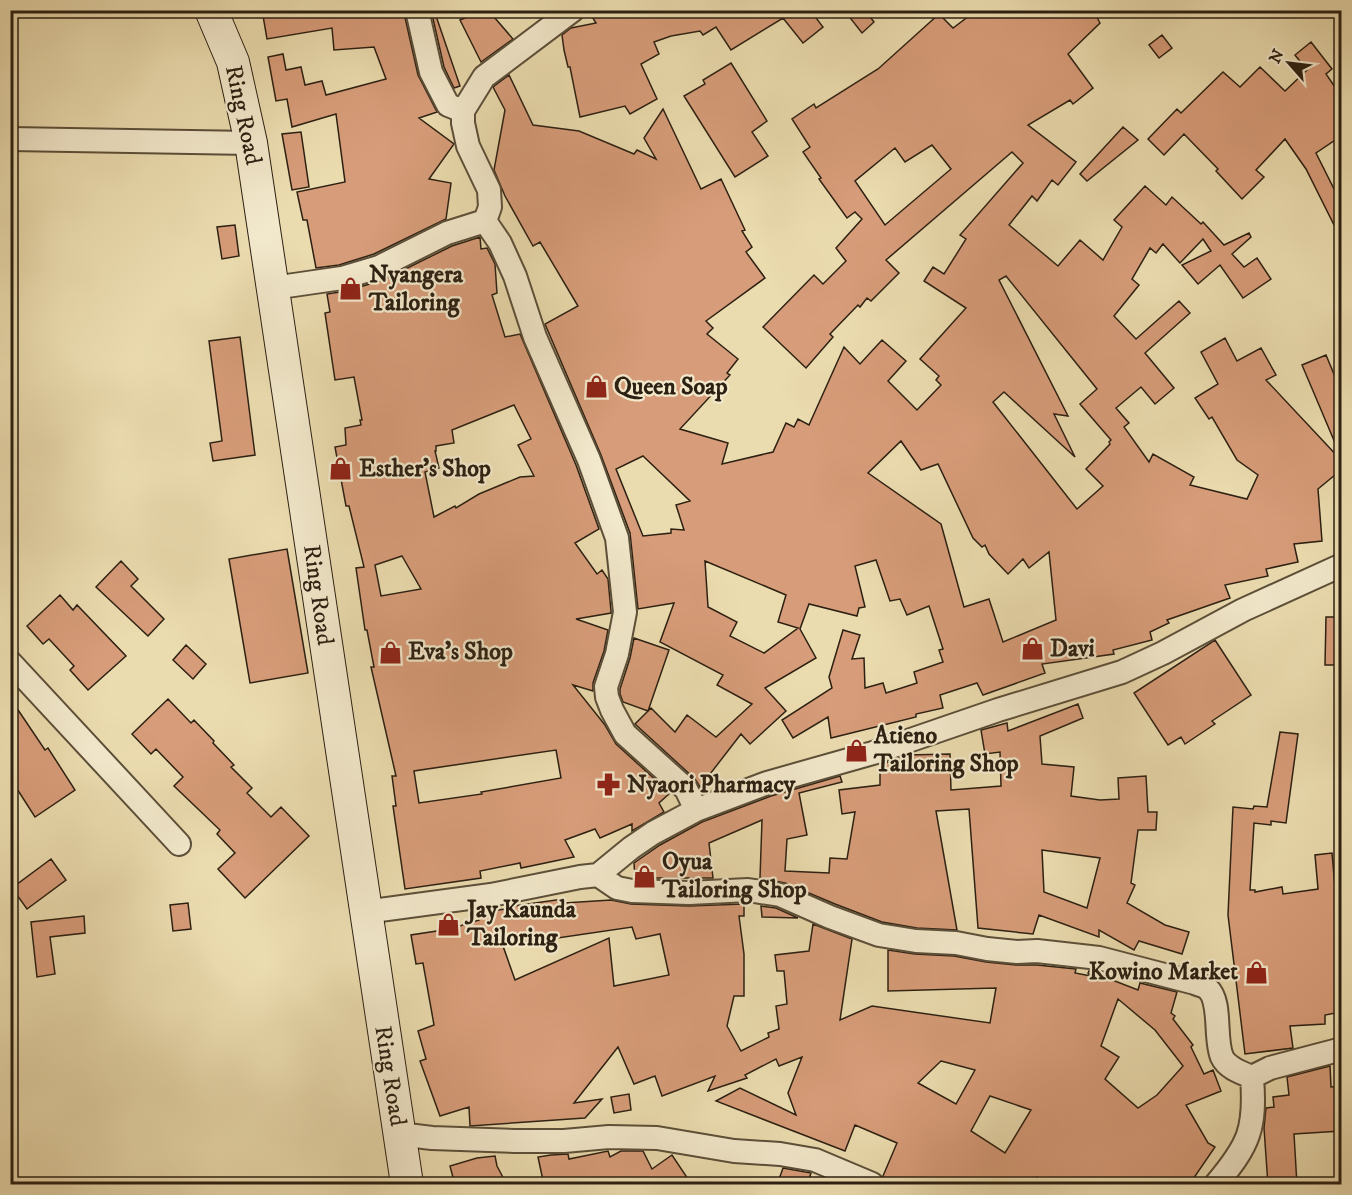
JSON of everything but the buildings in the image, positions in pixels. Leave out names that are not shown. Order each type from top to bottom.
[{"type":"main road","name":"Ring Road","points":[[211,10],[233,62],[251,143],[407,1185]]},
{"type":"street","points":[[417,10],[431,72],[448,105],[463,111]]},
{"type":"street","points":[[485,221],[490,207],[489,190],[468,146],[463,111],[484,77],[573,10]]},
{"type":"street","points":[[10,139],[251,143]]},
{"type":"street","points":[[273,288],[342,278],[379,267],[447,233],[485,221]]},
{"type":"street","points":[[485,221],[500,243],[515,276],[535,337],[589,460],[617,538],[624,612],[617,654],[606,687],[607,697],[626,734],[686,789],[696,810]]},
{"type":"street","points":[[365,912],[491,895],[598,875],[653,833],[696,810],[767,783],[873,753],[998,710],[1122,672],[1243,610],[1341,565]]},
{"type":"street","points":[[10,662],[179,844]]},
{"type":"street","points":[[598,875],[617,888],[632,891],[689,893],[748,890],[780,895],[879,935],[987,949],[1037,951],[1099,958],[1195,983],[1208,989],[1214,1001],[1222,1058],[1235,1070],[1252,1077],[1270,1068],[1341,1049]]},
{"type":"street","points":[[1216,1185],[1235,1161],[1251,1132],[1254,1105],[1252,1077]]},
{"type":"street","points":[[399,1134],[432,1138],[514,1141],[564,1141],[609,1137],[657,1138],[734,1151],[780,1154],[815,1160],[872,1185]]},
{"type":"place","name":"Nyangera Tailoring","points":[[351,289]]},
{"type":"place","name":"Queen Soap","points":[[596,387]]},
{"type":"place","name":"Esther's Shop","points":[[341,469]]},
{"type":"place","name":"Davi","points":[[1032,649]]},
{"type":"place","name":"Eva's Shop","points":[[390,652]]},
{"type":"place","name":"Atieno Tailoring Shop","points":[[856,750]]},
{"type":"place","name":"Nyaori Pharmacy","points":[[609,785]]},
{"type":"place","name":"Oyua Tailoring Shop","points":[[644,876]]},
{"type":"place","name":"Jay Kaunda Tailoring","points":[[449,924]]},
{"type":"place","name":"Kowino Market","points":[[1256,972]]}]
